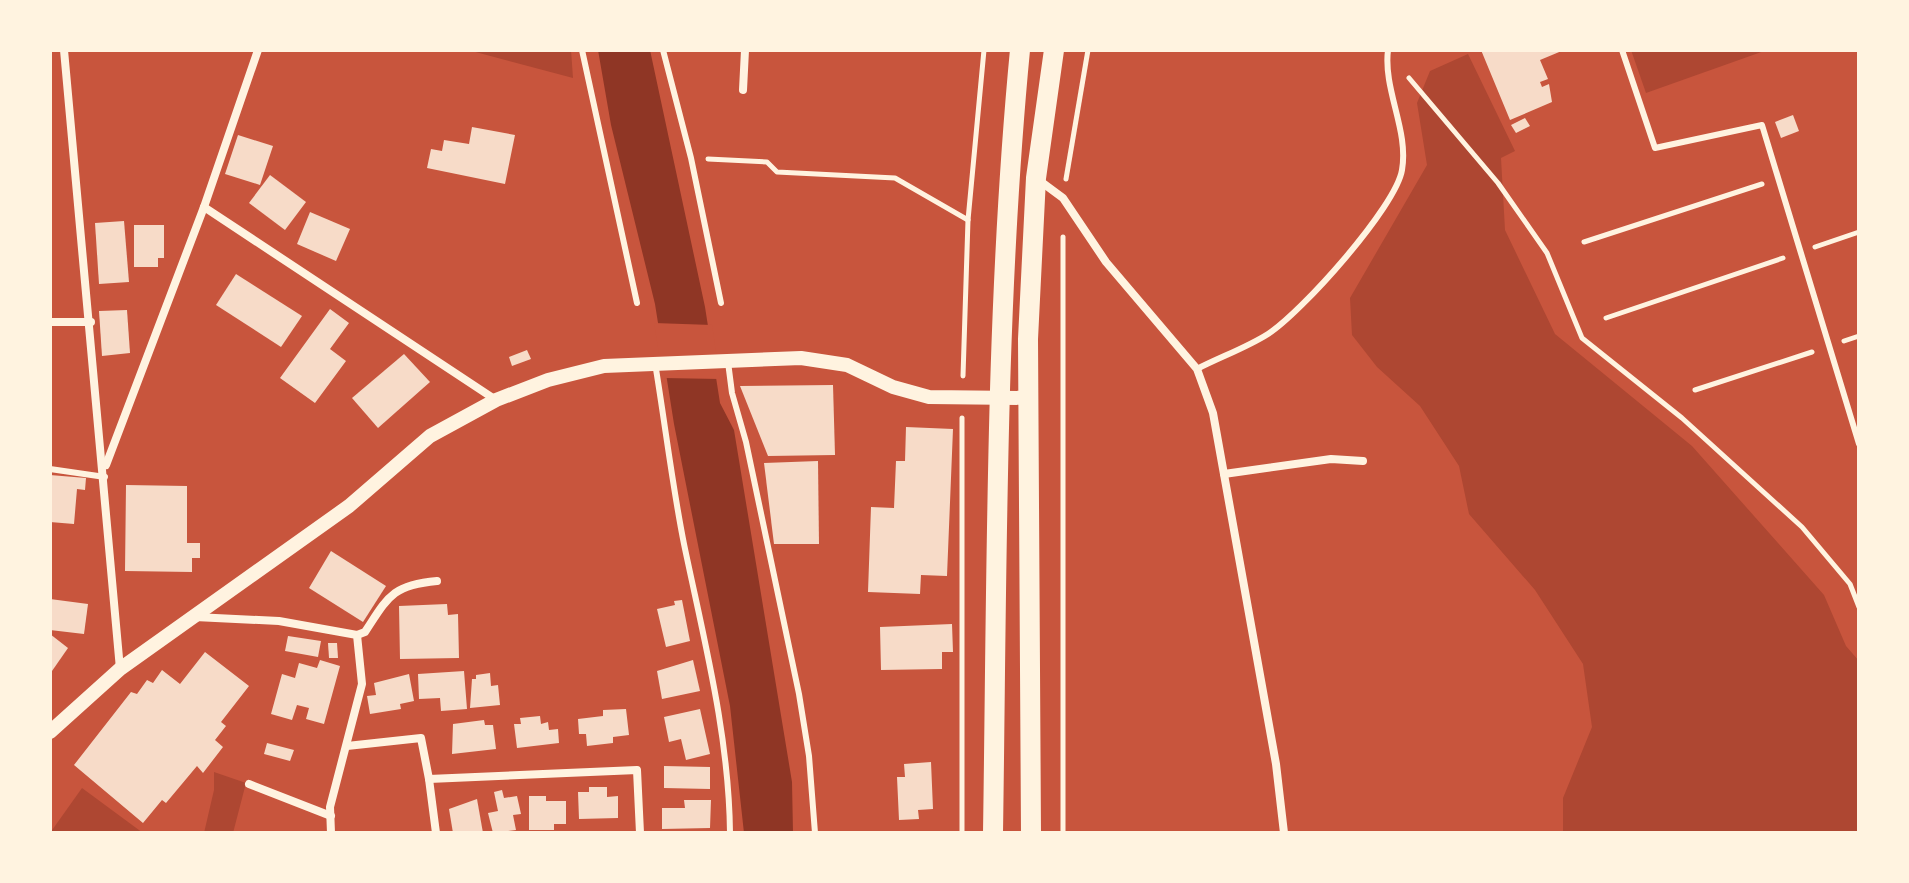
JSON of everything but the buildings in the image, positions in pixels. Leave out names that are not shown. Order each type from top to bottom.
[{"type":"main road","points":[[993,833],[999,399],[1008,172],[1020,50]]},
{"type":"main road","points":[[1031,833],[1029,398],[1036,178],[1054,50]]},
{"type":"street","points":[[64,50],[120,669]]},
{"type":"street","points":[[104,474],[204,207],[258,50]]},
{"type":"street","points":[[743,90],[745,50]]},
{"type":"street","points":[[1036,178],[1063,198],[1106,262],[1197,369],[1213,413],[1276,764],[1284,833]]},
{"type":"street","points":[[204,207],[496,400]]},
{"type":"street","points":[[50,322],[91,322]]},
{"type":"street","points":[[50,732],[120,669],[349,506],[430,436],[496,400],[548,380],[604,366],[801,358],[847,365],[893,387],[929,397],[1029,398]]},
{"type":"street","points":[[1224,474],[1331,459],[1363,461]]},
{"type":"street","points":[[195,617],[279,621],[357,635],[365,632],[391,592],[416,583],[437,581]]},
{"type":"street","points":[[331,833],[331,816],[362,684],[357,635]]},
{"type":"street","points":[[347,746],[421,738],[436,833]]},
{"type":"street","points":[[429,779],[637,770],[640,833]]},
{"type":"street","points":[[249,784],[331,816]]},
{"type":"lane","points":[[582,50],[637,303]]},
{"type":"lane","points":[[663,50],[691,158],[721,303]]},
{"type":"lane","points":[[1622,50],[1655,148],[1762,125],[1859,444]]},
{"type":"lane","points":[[1197,369],[1269,334],[1309,301],[1392,196],[1402,173],[1404,149],[1388,51]]},
{"type":"lane","points":[[722,361],[746,442],[799,694],[809,756],[815,833]]},
{"type":"lane","points":[[661,362],[683,539],[722,729],[729,778],[730,833]]},
{"type":"lane","points":[[50,469],[104,474]]},
{"type":"path","points":[[962,833],[962,398],[968,220],[984,50]]},
{"type":"path","points":[[1063,833],[1063,198],[1088,50]]},
{"type":"path","points":[[1388,51],[1498,183],[1547,253],[1582,338],[1682,418],[1802,527],[1850,584],[1859,607]]},
{"type":"path","points":[[691,158],[767,162],[777,172],[895,178],[968,220]]},
{"type":"path","points":[[1584,242],[1778,178]]},
{"type":"path","points":[[1606,318],[1859,232]]},
{"type":"path","points":[[1695,390],[1859,336]]},
{"type":"path","points":[[1850,584],[1859,580]]},
{"type":"shaded area","points":[[468,50],[571,50],[573,78]]},
{"type":"shaded area","points":[[598,50],[650,50],[705,307],[720,403],[734,430],[792,782],[793,833],[744,833],[730,706],[674,424],[655,304],[611,125]]},
{"type":"shaded area","points":[[1631,50],[1767,50],[1646,93]]},
{"type":"shaded area","points":[[1468,54],[1515,151],[1501,158],[1505,230],[1555,334],[1692,446],[1824,595],[1846,646],[1859,661],[1859,833],[1563,833],[1563,798],[1592,727],[1583,664],[1535,590],[1469,514],[1459,466],[1420,406],[1377,367],[1352,335],[1350,298],[1427,165],[1417,103],[1430,71]]},
{"type":"shaded area","points":[[214,772],[246,783],[233,833],[204,833],[214,790]]},
{"type":"shaded area","points":[[82,788],[143,833],[50,833]]},
{"type":"pier","points":[[654,323],[712,325],[720,379],[663,378]]}]
